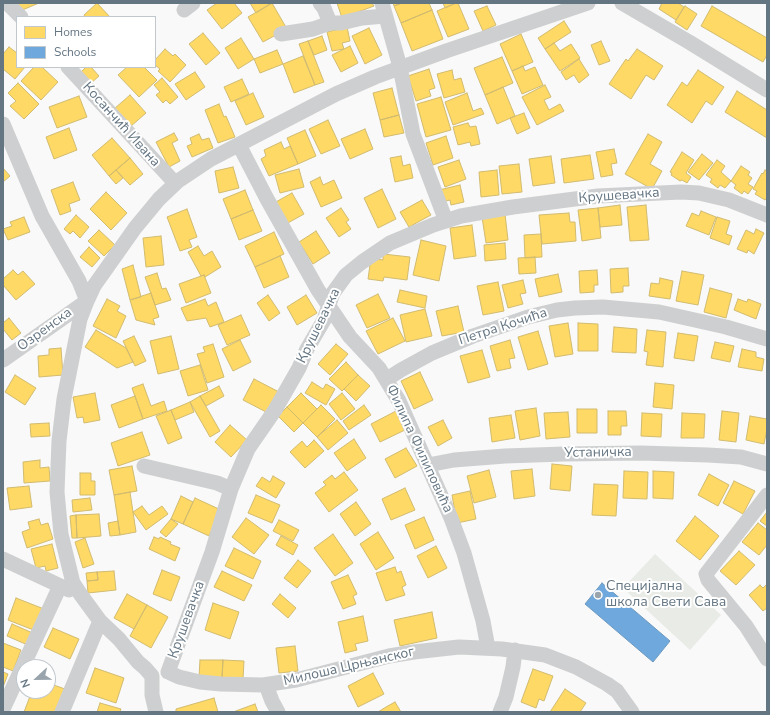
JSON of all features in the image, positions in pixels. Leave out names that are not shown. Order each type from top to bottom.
[{"type":"street","points":[[7,3],[20,16]]},
{"type":"street","points":[[320,3],[324,8],[330,23]]},
{"type":"street","points":[[156,712],[152,695],[152,676],[119,639],[100,621],[73,583],[61,534],[57,492],[59,441],[64,399],[79,325],[94,286],[135,228],[159,199],[175,183],[211,159],[342,91],[400,67],[588,3]]},
{"type":"street","points":[[622,3],[767,90]]},
{"type":"street","points":[[281,34],[313,29],[330,23],[340,23],[362,18],[384,9],[400,67],[413,134],[446,221]]},
{"type":"street","name":"Косанчић Ивана","points":[[69,68],[175,183]]},
{"type":"street","points":[[3,124],[42,216],[79,281],[87,301]]},
{"type":"street","name":"Филипа Филиповића","points":[[239,145],[276,215],[328,307],[350,337],[379,368],[400,401],[451,518],[464,553],[481,614],[488,648]]},
{"type":"street","name":"Крушевачка","points":[[168,672],[212,552],[231,489],[248,449],[276,410],[299,368],[324,320],[333,293],[346,275],[362,262],[390,243],[446,221],[479,212],[582,198],[681,192],[699,193],[729,200],[767,216]]},
{"type":"street","name":"Озренска","points":[[3,360],[87,301]]},
{"type":"street","name":"Петра Кочића","points":[[387,379],[427,356],[473,336],[528,317],[557,310],[575,308],[603,307],[659,312],[733,329],[767,339]]},
{"type":"street","name":"Устаничка","points":[[428,465],[454,460],[488,457],[633,453],[741,457],[767,464]]},
{"type":"street","points":[[144,466],[217,483],[231,489]]},
{"type":"street","points":[[767,496],[706,574],[708,580],[746,626],[767,659]]},
{"type":"street","points":[[3,559],[81,595]]},
{"type":"street","points":[[3,708],[60,586]]},
{"type":"street","points":[[62,712],[100,621]]},
{"type":"street","name":"Милоша Црњанског","points":[[168,672],[179,677],[200,682],[266,685],[296,680],[402,654],[454,648],[515,650],[545,655],[576,667],[617,691],[632,712]]},
{"type":"street","points":[[500,712],[514,667],[515,650]]},
{"type":"street","points":[[152,676],[168,672]]},
{"type":"street","points":[[266,685],[278,712]]},
{"type":"shaded area","points":[[655,554],[721,615],[690,650],[623,588]]},
{"type":"building: Homes","points":[[16,3],[39,3],[20,11]]},
{"type":"building: Homes","points":[[97,3],[109,16],[84,16]]},
{"type":"building: Homes","points":[[217,3],[234,3],[242,13],[222,29],[207,10]]},
{"type":"building: Homes","points":[[250,3],[272,3],[256,13]]},
{"type":"building: Homes","points":[[272,3],[287,29],[263,42],[248,17]]},
{"type":"building: Homes","points":[[337,3],[372,3],[374,6],[342,18]]},
{"type":"building: Homes","points":[[393,3],[402,3],[394,6]]},
{"type":"building: Homes","points":[[402,3],[429,3],[432,10],[401,23],[394,6]]},
{"type":"building: Homes","points":[[443,3],[456,3],[445,8]]},
{"type":"building: Homes","points":[[458,3],[469,29],[448,37],[437,11]]},
{"type":"building: Homes","points":[[662,3],[678,3],[684,7],[676,20],[659,9]]},
{"type":"building: Homes","points":[[487,6],[496,25],[483,31],[474,11]]},
{"type":"building: Homes","points":[[685,6],[697,14],[687,30],[675,22]]},
{"type":"building: Homes","points":[[712,6],[767,38],[767,55],[763,62],[701,26]]},
{"type":"building: Homes","points":[[432,10],[443,39],[412,51],[401,23]]},
{"type":"building: Homes","points":[[564,21],[571,32],[545,49],[538,38]]},
{"type":"building: Homes","points":[[347,27],[350,41],[342,43],[344,49],[332,51],[327,32]]},
{"type":"building: Homes","points":[[369,28],[382,55],[365,64],[352,36]]},
{"type":"building: Homes","points":[[203,33],[220,53],[206,65],[189,44]]},
{"type":"building: Homes","points":[[521,34],[533,62],[512,71],[500,44]]},
{"type":"building: Homes","points":[[322,36],[327,50],[314,55],[308,41]]},
{"type":"building: Homes","points":[[241,38],[254,59],[238,69],[225,48]]},
{"type":"building: Homes","points":[[308,41],[324,82],[315,85],[299,44]]},
{"type":"building: Homes","points":[[601,41],[610,61],[599,65],[591,45]]},
{"type":"building: Homes","points":[[554,43],[560,51],[571,44],[580,58],[560,71],[545,49]]},
{"type":"building: Homes","points":[[350,46],[358,63],[341,72],[332,55]]},
{"type":"building: Homes","points":[[9,47],[16,52],[16,68],[24,68],[15,79],[3,69],[3,54]]},
{"type":"building: Homes","points":[[165,49],[173,56],[175,54],[186,65],[170,82],[158,71],[160,69],[156,66],[156,59]]},
{"type":"building: Homes","points":[[637,49],[663,66],[654,80],[646,75],[631,99],[609,84],[626,59],[628,61]]},
{"type":"building: Homes","points":[[277,50],[283,64],[260,73],[254,59]]},
{"type":"building: Homes","points":[[303,56],[315,85],[294,93],[283,64]]},
{"type":"building: Homes","points":[[502,57],[513,83],[485,95],[474,68]]},
{"type":"building: Homes","points":[[579,59],[589,75],[579,83],[574,75],[566,80],[561,72]]},
{"type":"building: Homes","points":[[523,66],[525,71],[535,67],[543,85],[522,94],[512,71]]},
{"type":"building: Homes","points":[[33,68],[43,68],[58,82],[41,100],[21,81]]},
{"type":"building: Homes","points":[[85,68],[92,68],[99,76],[90,84],[80,73]]},
{"type":"building: Homes","points":[[126,68],[145,68],[157,80],[139,97],[118,75]]},
{"type":"building: Homes","points":[[429,69],[435,88],[429,90],[431,96],[416,101],[408,76]]},
{"type":"building: Homes","points":[[452,70],[454,80],[461,78],[465,92],[444,98],[437,74]]},
{"type":"building: Homes","points":[[698,70],[724,87],[712,105],[706,101],[692,123],[667,105],[682,82],[687,86]]},
{"type":"building: Homes","points":[[195,72],[205,87],[186,100],[175,84]]},
{"type":"building: Homes","points":[[162,78],[178,97],[170,104],[166,100],[163,103],[156,95],[160,92],[154,85]]},
{"type":"building: Homes","points":[[242,79],[249,94],[231,102],[224,87]]},
{"type":"building: Homes","points":[[18,83],[39,104],[24,119],[10,106],[16,101],[8,93]]},
{"type":"building: Homes","points":[[545,85],[551,97],[544,100],[549,110],[560,104],[564,111],[537,125],[522,97]]},
{"type":"building: Homes","points":[[503,87],[515,116],[497,124],[485,95]]},
{"type":"building: Homes","points":[[392,88],[399,115],[380,120],[373,93]]},
{"type":"building: Homes","points":[[737,91],[767,110],[767,138],[725,112]]},
{"type":"building: Homes","points":[[253,93],[264,117],[246,125],[235,101]]},
{"type":"building: Homes","points":[[467,93],[473,111],[481,108],[484,114],[453,125],[445,102]]},
{"type":"building: Homes","points":[[130,95],[146,113],[130,127],[114,109]]},
{"type":"building: Homes","points":[[79,96],[87,117],[57,128],[49,107]]},
{"type":"building: Homes","points":[[441,97],[451,130],[426,137],[417,104]]},
{"type":"building: Homes","points":[[219,104],[235,137],[218,143],[205,110]]},
{"type":"building: Homes","points":[[524,113],[530,128],[517,134],[510,118]]},
{"type":"building: Homes","points":[[399,115],[404,133],[384,137],[380,120]]},
{"type":"building: Homes","points":[[328,120],[340,146],[321,154],[309,129]]},
{"type":"building: Homes","points":[[468,123],[470,127],[476,126],[480,144],[471,146],[470,142],[458,145],[453,127]]},
{"type":"building: Homes","points":[[69,128],[77,150],[54,159],[46,137]]},
{"type":"building: Homes","points":[[365,129],[373,149],[350,159],[341,139]]},
{"type":"building: Homes","points":[[305,130],[316,156],[298,164],[287,138]]},
{"type":"building: Homes","points":[[174,133],[178,140],[172,143],[180,161],[169,167],[156,142]]},
{"type":"building: Homes","points":[[199,134],[202,140],[209,138],[213,148],[192,157],[187,146],[192,144],[190,138]]},
{"type":"building: Homes","points":[[648,134],[662,142],[650,164],[662,171],[652,189],[625,174]]},
{"type":"building: Homes","points":[[446,136],[453,158],[433,165],[426,143]]},
{"type":"building: Homes","points":[[112,138],[130,158],[109,176],[92,155]]},
{"type":"building: Homes","points":[[281,142],[284,149],[290,146],[298,164],[269,176],[261,159],[266,156],[264,150]]},
{"type":"building: Homes","points":[[614,149],[617,163],[611,164],[613,175],[601,177],[596,152]]},
{"type":"building: Homes","points":[[682,152],[694,160],[686,173],[691,177],[687,183],[682,180],[680,181],[671,175],[672,173],[670,172]]},
{"type":"building: Homes","points":[[702,154],[713,163],[699,180],[688,172]]},
{"type":"building: Homes","points":[[590,155],[594,179],[564,183],[561,159]]},
{"type":"building: Homes","points":[[401,156],[403,166],[410,164],[413,178],[395,182],[390,158]]},
{"type":"building: Homes","points":[[551,156],[555,183],[533,186],[529,159]]},
{"type":"building: Homes","points":[[130,158],[143,174],[130,185],[116,170]]},
{"type":"building: Homes","points":[[459,160],[466,179],[445,187],[438,167]]},
{"type":"building: Homes","points":[[717,160],[725,166],[721,172],[731,181],[725,188],[720,185],[718,188],[710,182],[712,179],[706,175]]},
{"type":"building: Homes","points":[[519,164],[522,192],[502,194],[499,166]]},
{"type":"building: Homes","points":[[741,166],[750,172],[748,175],[752,178],[748,184],[753,187],[748,194],[744,191],[742,194],[734,188],[736,185],[731,181]]},
{"type":"building: Homes","points":[[233,167],[239,188],[219,193],[215,171]]},
{"type":"building: Homes","points":[[3,168],[10,176],[3,182]]},
{"type":"building: Homes","points":[[299,169],[304,187],[280,193],[275,175]]},
{"type":"building: Homes","points":[[116,170],[123,178],[116,184],[109,176]]},
{"type":"building: Homes","points":[[497,170],[499,195],[481,197],[479,172]]},
{"type":"building: Homes","points":[[765,170],[767,171],[767,197],[765,200],[755,194],[757,191],[753,189]]},
{"type":"building: Homes","points":[[320,177],[323,185],[334,180],[342,198],[321,207],[310,182]]},
{"type":"building: Homes","points":[[73,182],[80,200],[69,204],[71,211],[60,215],[51,190]]},
{"type":"building: Homes","points":[[460,185],[464,202],[451,205],[450,200],[442,202],[439,190]]},
{"type":"building: Homes","points":[[382,189],[396,219],[378,228],[364,198]]},
{"type":"building: Homes","points":[[245,190],[253,210],[231,219],[223,199]]},
{"type":"building: Homes","points":[[106,192],[127,213],[111,230],[90,209]]},
{"type":"building: Homes","points":[[292,193],[304,214],[286,224],[274,203]]},
{"type":"building: Homes","points":[[422,200],[431,215],[409,227],[400,212]]},
{"type":"building: Homes","points":[[620,205],[622,225],[600,227],[598,208]]},
{"type":"building: Homes","points":[[646,205],[649,240],[630,241],[627,207]]},
{"type":"building: Homes","points":[[341,208],[349,220],[346,222],[351,229],[339,237],[326,218]]},
{"type":"building: Homes","points":[[598,208],[601,238],[582,241],[578,210]]},
{"type":"building: Homes","points":[[187,209],[197,237],[189,240],[192,247],[180,251],[167,217]]},
{"type":"building: Homes","points":[[253,210],[262,231],[239,240],[231,219]]},
{"type":"building: Homes","points":[[701,211],[716,217],[709,235],[686,226],[692,213],[699,216]]},
{"type":"building: Homes","points":[[569,213],[570,222],[575,222],[576,241],[542,244],[539,215]]},
{"type":"building: Homes","points":[[505,214],[508,240],[486,243],[482,217]]},
{"type":"building: Homes","points":[[76,215],[89,227],[80,238],[73,231],[70,234],[64,229]]},
{"type":"building: Homes","points":[[24,217],[30,232],[8,240],[3,229],[12,226],[10,222]]},
{"type":"building: Homes","points":[[717,217],[730,221],[726,234],[732,236],[729,245],[710,238]]},
{"type":"building: Homes","points":[[472,225],[476,256],[454,259],[450,228]]},
{"type":"building: Homes","points":[[756,229],[764,233],[754,254],[748,250],[747,253],[737,249],[746,230],[754,234]]},
{"type":"building: Homes","points":[[99,230],[115,245],[104,256],[88,241]]},
{"type":"building: Homes","points":[[316,231],[330,253],[313,264],[299,242]]},
{"type":"building: Homes","points":[[274,232],[284,254],[255,267],[245,246]]},
{"type":"building: Homes","points":[[541,234],[542,257],[525,258],[524,235]]},
{"type":"building: Homes","points":[[161,236],[164,265],[146,267],[143,238]]},
{"type":"building: Homes","points":[[421,240],[446,246],[439,281],[413,275]]},
{"type":"building: Homes","points":[[505,243],[506,259],[485,261],[484,245]]},
{"type":"building: Homes","points":[[198,246],[204,256],[212,251],[221,267],[205,277],[204,275],[201,276],[188,252]]},
{"type":"building: Homes","points":[[89,247],[100,258],[92,267],[80,257]]},
{"type":"building: Homes","points":[[383,254],[410,257],[407,280],[384,277],[383,281],[368,279],[371,258],[383,260]]},
{"type":"building: Homes","points":[[280,256],[289,277],[264,288],[255,267]]},
{"type":"building: Homes","points":[[535,257],[536,273],[519,274],[518,258]]},
{"type":"building: Homes","points":[[133,265],[141,297],[130,300],[122,269]]},
{"type":"building: Homes","points":[[628,268],[629,286],[623,286],[623,292],[611,293],[610,269]]},
{"type":"building: Homes","points":[[13,270],[18,275],[23,271],[35,284],[16,300],[3,285],[3,279]]},
{"type":"building: Homes","points":[[597,270],[598,285],[594,285],[594,292],[580,293],[579,271]]},
{"type":"building: Homes","points":[[682,271],[704,275],[698,305],[676,301]]},
{"type":"building: Homes","points":[[157,273],[162,289],[166,288],[171,300],[155,305],[145,277]]},
{"type":"building: Homes","points":[[558,274],[562,292],[539,297],[535,279]]},
{"type":"building: Homes","points":[[204,275],[211,293],[186,303],[179,284]]},
{"type":"building: Homes","points":[[660,278],[673,281],[670,299],[649,296],[651,283],[659,284]]},
{"type":"building: Homes","points":[[523,280],[526,293],[520,294],[523,304],[508,308],[502,285]]},
{"type":"building: Homes","points":[[498,282],[504,311],[483,315],[477,286]]},
{"type":"building: Homes","points":[[710,288],[732,294],[726,318],[704,312]]},
{"type":"building: Homes","points":[[400,290],[427,296],[425,308],[397,302]]},
{"type":"building: Homes","points":[[151,293],[159,317],[153,319],[155,325],[136,320],[130,300]]},
{"type":"building: Homes","points":[[378,294],[390,318],[367,328],[356,305]]},
{"type":"building: Homes","points":[[268,295],[280,313],[269,321],[257,303]]},
{"type":"building: Homes","points":[[306,295],[317,313],[297,325],[287,307]]},
{"type":"building: Homes","points":[[107,299],[120,306],[117,311],[126,316],[116,338],[93,326]]},
{"type":"building: Homes","points":[[205,299],[208,306],[216,302],[224,322],[210,327],[206,318],[187,321],[181,308]]},
{"type":"building: Homes","points":[[738,299],[747,302],[748,299],[761,304],[756,319],[734,310]]},
{"type":"building: Homes","points":[[458,306],[464,332],[442,336],[436,311]]},
{"type":"building: Homes","points":[[425,309],[432,336],[406,342],[400,315]]},
{"type":"building: Homes","points":[[241,315],[250,335],[227,345],[218,325]]},
{"type":"building: Homes","points":[[9,318],[21,333],[12,340],[3,329],[3,323]]},
{"type":"building: Homes","points":[[393,318],[405,341],[378,354],[366,331]]},
{"type":"building: Homes","points":[[568,323],[573,354],[555,357],[549,326]]},
{"type":"building: Homes","points":[[578,323],[598,324],[598,351],[578,351]]},
{"type":"building: Homes","points":[[614,327],[637,329],[636,353],[612,352]]},
{"type":"building: Homes","points":[[96,330],[126,348],[133,362],[117,368],[85,347]]},
{"type":"building: Homes","points":[[647,330],[666,332],[663,367],[646,365],[648,352],[644,351]]},
{"type":"building: Homes","points":[[538,331],[548,364],[528,370],[518,337]]},
{"type":"building: Homes","points":[[678,333],[698,336],[694,361],[674,358]]},
{"type":"building: Homes","points":[[134,336],[146,361],[135,366],[123,341]]},
{"type":"building: Homes","points":[[171,336],[179,369],[158,374],[150,341]]},
{"type":"building: Homes","points":[[240,340],[251,362],[233,371],[222,349]]},
{"type":"building: Homes","points":[[510,340],[515,358],[509,359],[511,368],[497,371],[490,346]]},
{"type":"building: Homes","points":[[715,342],[734,346],[730,362],[711,358]]},
{"type":"building: Homes","points":[[213,344],[224,377],[207,383],[197,354],[205,352],[203,347]]},
{"type":"building: Homes","points":[[336,344],[348,354],[330,375],[318,364]]},
{"type":"building: Homes","points":[[61,348],[63,375],[39,377],[38,356],[49,355],[49,349]]},
{"type":"building: Homes","points":[[742,349],[756,352],[756,357],[764,359],[762,371],[738,367]]},
{"type":"building: Homes","points":[[482,350],[490,377],[468,383],[460,356]]},
{"type":"building: Homes","points":[[346,362],[358,375],[342,391],[329,379]]},
{"type":"building: Homes","points":[[200,365],[208,390],[188,396],[180,371]]},
{"type":"building: Homes","points":[[420,372],[433,400],[414,409],[401,381]]},
{"type":"building: Homes","points":[[15,375],[36,388],[25,405],[5,392]]},
{"type":"building: Homes","points":[[358,375],[370,386],[356,401],[344,389]]},
{"type":"building: Homes","points":[[254,379],[281,393],[270,414],[243,400]]},
{"type":"building: Homes","points":[[312,382],[323,389],[326,384],[335,389],[326,405],[305,393]]},
{"type":"building: Homes","points":[[655,383],[674,385],[672,409],[653,407]]},
{"type":"building: Homes","points":[[143,384],[151,406],[164,401],[167,411],[143,419],[132,388]]},
{"type":"building: Homes","points":[[219,386],[224,396],[206,406],[200,396]]},
{"type":"building: Homes","points":[[95,393],[100,420],[84,423],[83,417],[77,418],[73,397]]},
{"type":"building: Homes","points":[[301,393],[317,409],[303,423],[287,407]]},
{"type":"building: Homes","points":[[342,393],[355,409],[341,420],[329,404]]},
{"type":"building: Homes","points":[[135,396],[143,419],[119,428],[111,405]]},
{"type":"building: Homes","points":[[200,396],[220,431],[210,437],[190,402]]},
{"type":"building: Homes","points":[[190,402],[194,412],[175,420],[171,410]]},
{"type":"building: Homes","points":[[321,405],[335,419],[317,437],[303,423]]},
{"type":"building: Homes","points":[[364,405],[371,415],[349,430],[343,421]]},
{"type":"building: Homes","points":[[287,407],[303,423],[294,432],[278,416]]},
{"type":"building: Homes","points":[[536,408],[540,436],[520,440],[515,411]]},
{"type":"building: Homes","points":[[577,409],[597,409],[597,433],[577,433]]},
{"type":"building: Homes","points":[[171,410],[182,438],[168,444],[156,416]]},
{"type":"building: Homes","points":[[396,411],[405,430],[380,442],[371,424]]},
{"type":"building: Homes","points":[[608,411],[626,411],[627,426],[621,426],[621,435],[608,435]]},
{"type":"building: Homes","points":[[722,411],[739,413],[736,442],[719,440]]},
{"type":"building: Homes","points":[[568,412],[570,437],[546,439],[544,413]]},
{"type":"building: Homes","points":[[642,413],[662,414],[661,437],[641,436]]},
{"type":"building: Homes","points":[[682,413],[705,414],[704,438],[681,438]]},
{"type":"building: Homes","points":[[511,415],[515,438],[492,442],[489,418]]},
{"type":"building: Homes","points":[[750,416],[767,419],[764,444],[746,440]]},
{"type":"building: Homes","points":[[337,420],[348,433],[328,450],[317,437]]},
{"type":"building: Homes","points":[[443,420],[452,438],[438,446],[428,427]]},
{"type":"building: Homes","points":[[49,423],[50,436],[31,437],[30,424]]},
{"type":"building: Homes","points":[[230,425],[247,440],[231,457],[215,442]]},
{"type":"building: Homes","points":[[142,432],[150,455],[118,466],[111,443]]},
{"type":"building: Homes","points":[[354,439],[366,458],[347,471],[334,453]]},
{"type":"building: Homes","points":[[314,440],[324,451],[305,468],[290,452],[302,441],[307,447]]},
{"type":"building: Homes","points":[[406,448],[417,466],[395,478],[385,459]]},
{"type":"building: Homes","points":[[40,460],[40,468],[49,467],[50,481],[24,483],[23,462]]},
{"type":"building: Homes","points":[[552,464],[572,466],[570,491],[550,489]]},
{"type":"building: Homes","points":[[132,466],[137,491],[114,495],[109,470]]},
{"type":"building: Homes","points":[[532,469],[535,496],[514,499],[511,471]]},
{"type":"building: Homes","points":[[489,470],[496,497],[474,503],[467,476]]},
{"type":"building: Homes","points":[[624,471],[648,472],[647,499],[623,498]]},
{"type":"building: Homes","points":[[653,471],[674,472],[673,499],[653,498]]},
{"type":"building: Homes","points":[[344,472],[358,490],[329,512],[315,493],[326,485],[323,482],[332,475],[335,479]]},
{"type":"building: Homes","points":[[80,473],[91,473],[91,481],[95,481],[95,495],[80,495]]},
{"type":"building: Homes","points":[[709,474],[729,485],[718,506],[698,495]]},
{"type":"building: Homes","points":[[273,476],[285,483],[276,498],[256,486],[262,477],[270,482]]},
{"type":"building: Homes","points":[[734,481],[755,491],[743,514],[723,503]]},
{"type":"building: Homes","points":[[594,484],[618,485],[616,516],[592,515]]},
{"type":"building: Homes","points":[[29,486],[32,507],[10,510],[7,488]]},
{"type":"building: Homes","points":[[405,488],[415,510],[391,520],[382,499]]},
{"type":"building: Homes","points":[[470,491],[476,519],[457,523],[452,495]]},
{"type":"building: Homes","points":[[130,492],[136,532],[120,535],[114,495]]},
{"type":"building: Homes","points":[[256,495],[280,505],[272,523],[248,513]]},
{"type":"building: Homes","points":[[181,496],[193,502],[183,524],[171,519]]},
{"type":"building: Homes","points":[[90,498],[92,510],[73,512],[72,500]]},
{"type":"building: Homes","points":[[195,498],[221,510],[209,536],[183,524]]},
{"type":"building: Homes","points":[[356,502],[371,524],[355,536],[340,514]]},
{"type":"building: Homes","points":[[142,506],[149,515],[162,506],[168,514],[146,530],[133,512]]},
{"type":"building: Homes","points":[[767,512],[767,526],[760,521]]},
{"type":"building: Homes","points":[[99,514],[101,536],[77,538],[76,515]]},
{"type":"building: Homes","points":[[76,515],[77,538],[72,538],[70,516]]},
{"type":"building: Homes","points":[[695,516],[719,536],[700,560],[676,541]]},
{"type":"building: Homes","points":[[424,517],[434,540],[415,549],[405,525]]},
{"type":"building: Homes","points":[[246,518],[269,535],[254,554],[232,537]]},
{"type":"building: Homes","points":[[39,519],[41,525],[48,523],[53,539],[27,548],[22,532],[30,529],[28,522]]},
{"type":"building: Homes","points":[[171,519],[178,524],[166,537],[160,532]]},
{"type":"building: Homes","points":[[279,520],[299,530],[293,541],[273,531]]},
{"type":"building: Homes","points":[[118,521],[120,535],[110,536],[108,523]]},
{"type":"building: Homes","points":[[758,523],[767,530],[767,545],[759,555],[742,542]]},
{"type":"building: Homes","points":[[378,532],[394,558],[376,570],[360,544]]},
{"type":"building: Homes","points":[[333,534],[353,563],[335,576],[314,548]]},
{"type":"building: Homes","points":[[281,536],[298,545],[293,555],[276,545]]},
{"type":"building: Homes","points":[[154,537],[159,539],[160,537],[171,542],[170,544],[180,548],[175,561],[149,549]]},
{"type":"building: Homes","points":[[85,538],[94,564],[83,568],[75,542]]},
{"type":"building: Homes","points":[[52,544],[58,568],[46,571],[45,566],[36,568],[31,549]]},
{"type":"building: Homes","points":[[436,546],[447,568],[428,578],[417,556]]},
{"type":"building: Homes","points":[[234,548],[261,561],[253,579],[225,566]]},
{"type":"building: Homes","points":[[739,551],[755,565],[736,585],[720,571]]},
{"type":"building: Homes","points":[[298,560],[311,571],[297,588],[284,578]]},
{"type":"building: Homes","points":[[395,567],[397,573],[401,571],[406,585],[402,587],[405,595],[386,601],[376,573]]},
{"type":"building: Homes","points":[[162,570],[180,577],[171,601],[153,594]]},
{"type":"building: Homes","points":[[114,571],[116,590],[88,593],[87,581],[98,580],[97,572]]},
{"type":"building: Homes","points":[[222,571],[252,585],[244,601],[214,587]]},
{"type":"building: Homes","points":[[97,572],[98,580],[87,581],[86,573]]},
{"type":"building: Homes","points":[[348,575],[357,594],[353,596],[356,604],[343,609],[331,582]]},
{"type":"building: Homes","points":[[760,585],[763,588],[766,585],[767,586],[767,608],[763,611],[749,595]]},
{"type":"building: Homes","points":[[127,594],[147,605],[134,629],[114,618]]},
{"type":"building: Homes","points":[[280,594],[296,608],[288,618],[272,604]]},
{"type":"building: Homes","points":[[16,598],[44,609],[36,631],[8,620]]},
{"type":"building: Homes","points":[[213,603],[239,612],[230,639],[205,630]]},
{"type":"building: Homes","points":[[147,605],[168,617],[151,648],[130,636]]},
{"type":"building: Homes","points":[[432,612],[437,638],[400,646],[394,620]]},
{"type":"building: Homes","points":[[363,616],[368,641],[355,644],[357,650],[345,653],[338,622]]},
{"type":"building: Homes","points":[[12,624],[35,634],[30,646],[7,636]]},
{"type":"building: Homes","points":[[53,628],[79,639],[70,659],[44,647]]},
{"type":"building: Homes","points":[[3,643],[21,650],[18,659],[16,659],[13,671],[3,667]]},
{"type":"building: Homes","points":[[295,646],[298,671],[279,673],[276,648]]},
{"type":"building: Homes","points":[[200,660],[223,660],[222,678],[199,677]]},
{"type":"building: Homes","points":[[223,660],[244,661],[243,679],[222,678]]},
{"type":"building: Homes","points":[[95,668],[124,678],[116,703],[86,693]]},
{"type":"building: Homes","points":[[533,669],[553,676],[544,701],[539,699],[536,708],[521,702]]},
{"type":"building: Homes","points":[[3,672],[8,674],[3,687]]},
{"type":"building: Homes","points":[[373,673],[384,694],[358,707],[348,686]]},
{"type":"building: Homes","points":[[56,686],[65,689],[56,712],[24,712],[29,699],[56,699]]},
{"type":"building: Homes","points":[[565,689],[586,703],[580,712],[550,712]]},
{"type":"building: Homes","points":[[214,698],[218,712],[176,712],[176,709]]},
{"type":"building: Homes","points":[[395,702],[401,712],[378,712],[386,707]]},
{"type":"building: Homes","points":[[100,703],[121,709],[120,712],[97,712]]},
{"type":"building: Homes","points":[[255,704],[258,712],[233,712]]},
{"type":"building: Schools","points":[[602,583],[670,641],[653,662],[585,604]]},
{"type":"place","name":"Специјална школа Свети Сава","points":[[598,595]]}]
